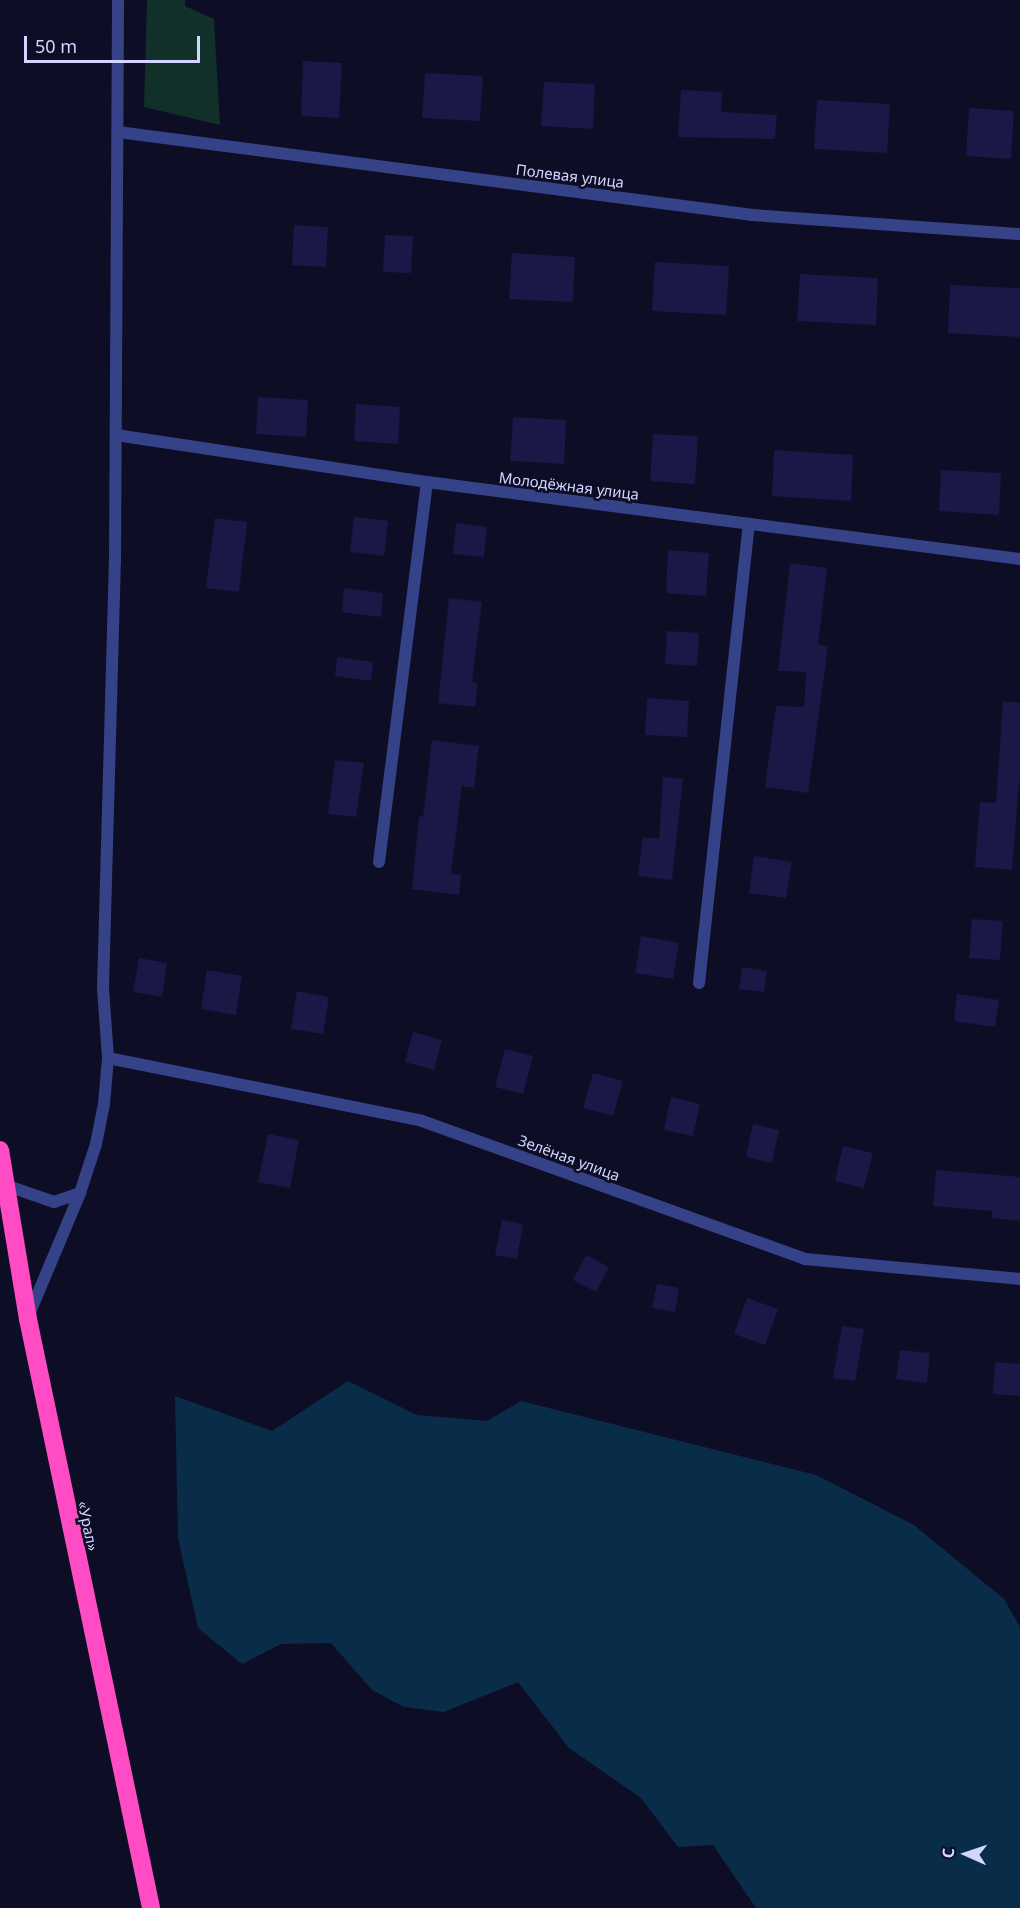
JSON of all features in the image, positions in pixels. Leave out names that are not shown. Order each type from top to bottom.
[{"type":"highway","name":"«Урал»","points":[[0,1149],[28,1318],[152,1908]]},
{"type":"street","points":[[28,1318],[80,1193],[104,1104],[108,1058],[103,988],[116,435],[118,0]]},
{"type":"street","name":"Полевая улица","points":[[118,132],[753,215],[1020,234]]},
{"type":"street","name":"Молодёжная улица","points":[[116,435],[427,482],[1020,560]]},
{"type":"street","points":[[379,862],[427,482]]},
{"type":"street","points":[[699,983],[748,524]]},
{"type":"street","name":"Зелёная улица","points":[[108,1058],[423,1121],[805,1259],[1020,1280]]},
{"type":"street","points":[[6,1185],[54,1203],[80,1193]]},
{"type":"green space","points":[[147,0],[185,0],[185,6],[214,19],[220,125],[144,107]]},
{"type":"water","points":[[348,1381],[417,1415],[487,1421],[521,1401],[816,1475],[914,1525],[1004,1599],[1020,1627],[1020,1908],[756,1908],[713,1845],[678,1847],[641,1798],[569,1748],[518,1682],[444,1712],[404,1707],[372,1690],[331,1643],[281,1644],[242,1664],[198,1628],[178,1538],[175,1396],[272,1431]]},
{"type":"building","points":[[303,61],[342,63],[339,118],[301,116]]},
{"type":"building","points":[[425,73],[483,76],[480,121],[422,118]]},
{"type":"building","points":[[544,82],[595,84],[593,129],[541,126]]},
{"type":"building","points":[[681,90],[722,92],[721,112],[777,115],[775,139],[678,137]]},
{"type":"building","points":[[817,100],[890,104],[887,153],[814,149]]},
{"type":"building","points":[[969,108],[1014,111],[1011,159],[966,156]]},
{"type":"building","points":[[294,225],[328,227],[326,267],[292,265]]},
{"type":"building","points":[[385,235],[413,236],[411,273],[383,272]]},
{"type":"building","points":[[512,253],[575,257],[573,302],[509,299]]},
{"type":"building","points":[[655,262],[729,266],[726,315],[652,311]]},
{"type":"building","points":[[800,274],[878,278],[876,325],[797,321]]},
{"type":"building","points":[[950,285],[1020,288],[1020,337],[948,333]]},
{"type":"building","points":[[258,397],[308,400],[306,437],[256,434]]},
{"type":"building","points":[[356,404],[400,407],[398,444],[354,441]]},
{"type":"building","points":[[513,417],[566,420],[564,464],[510,461]]},
{"type":"building","points":[[653,434],[698,436],[695,484],[650,481]]},
{"type":"building","points":[[774,450],[853,455],[851,501],[772,496]]},
{"type":"building","points":[[941,470],[1001,473],[999,515],[939,511]]},
{"type":"building","points":[[354,517],[388,521],[384,556],[350,552]]},
{"type":"building","points":[[215,518],[247,522],[239,592],[206,588]]},
{"type":"building","points":[[456,523],[487,527],[484,557],[453,554]]},
{"type":"building","points":[[668,550],[709,553],[706,596],[666,593]]},
{"type":"building","points":[[790,563],[827,568],[818,645],[828,646],[808,793],[765,787],[776,706],[804,707],[806,672],[778,671]]},
{"type":"building","points":[[344,588],[383,593],[381,617],[342,612]]},
{"type":"building","points":[[449,598],[482,602],[472,682],[478,683],[475,707],[438,703]]},
{"type":"building","points":[[667,631],[699,633],[697,666],[665,664]]},
{"type":"building","points":[[337,657],[373,662],[371,681],[335,676]]},
{"type":"building","points":[[647,698],[689,701],[687,737],[645,735]]},
{"type":"building","points":[[1003,701],[1020,703],[1020,771],[1012,870],[975,867],[980,802],[996,803]]},
{"type":"building","points":[[432,740],[479,746],[474,788],[462,786],[451,874],[461,875],[459,895],[412,889],[419,816],[423,817]]},
{"type":"building","points":[[335,760],[364,763],[356,817],[328,814]]},
{"type":"building","points":[[663,777],[683,779],[672,880],[638,876],[643,837],[659,839]]},
{"type":"building","points":[[754,856],[792,862],[786,898],[749,893]]},
{"type":"building","points":[[972,919],[1003,921],[1000,960],[969,958]]},
{"type":"building","points":[[641,936],[679,943],[673,979],[635,973]]},
{"type":"building","points":[[139,958],[167,963],[162,997],[133,992]]},
{"type":"building","points":[[742,967],[767,971],[764,992],[739,989]]},
{"type":"building","points":[[207,970],[242,976],[236,1015],[201,1009]]},
{"type":"building","points":[[297,991],[329,997],[323,1034],[291,1029]]},
{"type":"building","points":[[957,994],[999,1000],[995,1027],[954,1021]]},
{"type":"building","points":[[413,1032],[442,1040],[434,1070],[405,1062]]},
{"type":"building","points":[[505,1049],[533,1056],[523,1094],[495,1087]]},
{"type":"building","points":[[593,1073],[623,1081],[613,1116],[583,1108]]},
{"type":"building","points":[[671,1097],[700,1104],[693,1136],[664,1130]]},
{"type":"building","points":[[753,1124],[779,1130],[772,1163],[746,1157]]},
{"type":"building","points":[[268,1134],[299,1140],[290,1188],[258,1182]]},
{"type":"building","points":[[843,1146],[873,1153],[864,1188],[835,1181]]},
{"type":"building","points":[[936,1170],[1020,1177],[1020,1221],[992,1218],[992,1211],[933,1206]]},
{"type":"building","points":[[502,1220],[523,1224],[517,1259],[495,1255]]},
{"type":"building","points":[[586,1255],[609,1267],[596,1292],[573,1280]]},
{"type":"building","points":[[657,1284],[679,1288],[675,1312],[652,1308]]},
{"type":"building","points":[[747,1298],[778,1309],[765,1345],[734,1334]]},
{"type":"building","points":[[842,1326],[864,1329],[855,1381],[833,1378]]},
{"type":"building","points":[[900,1350],[930,1353],[927,1383],[896,1379]]},
{"type":"building","points":[[995,1362],[1020,1364],[1020,1396],[993,1394]]}]
